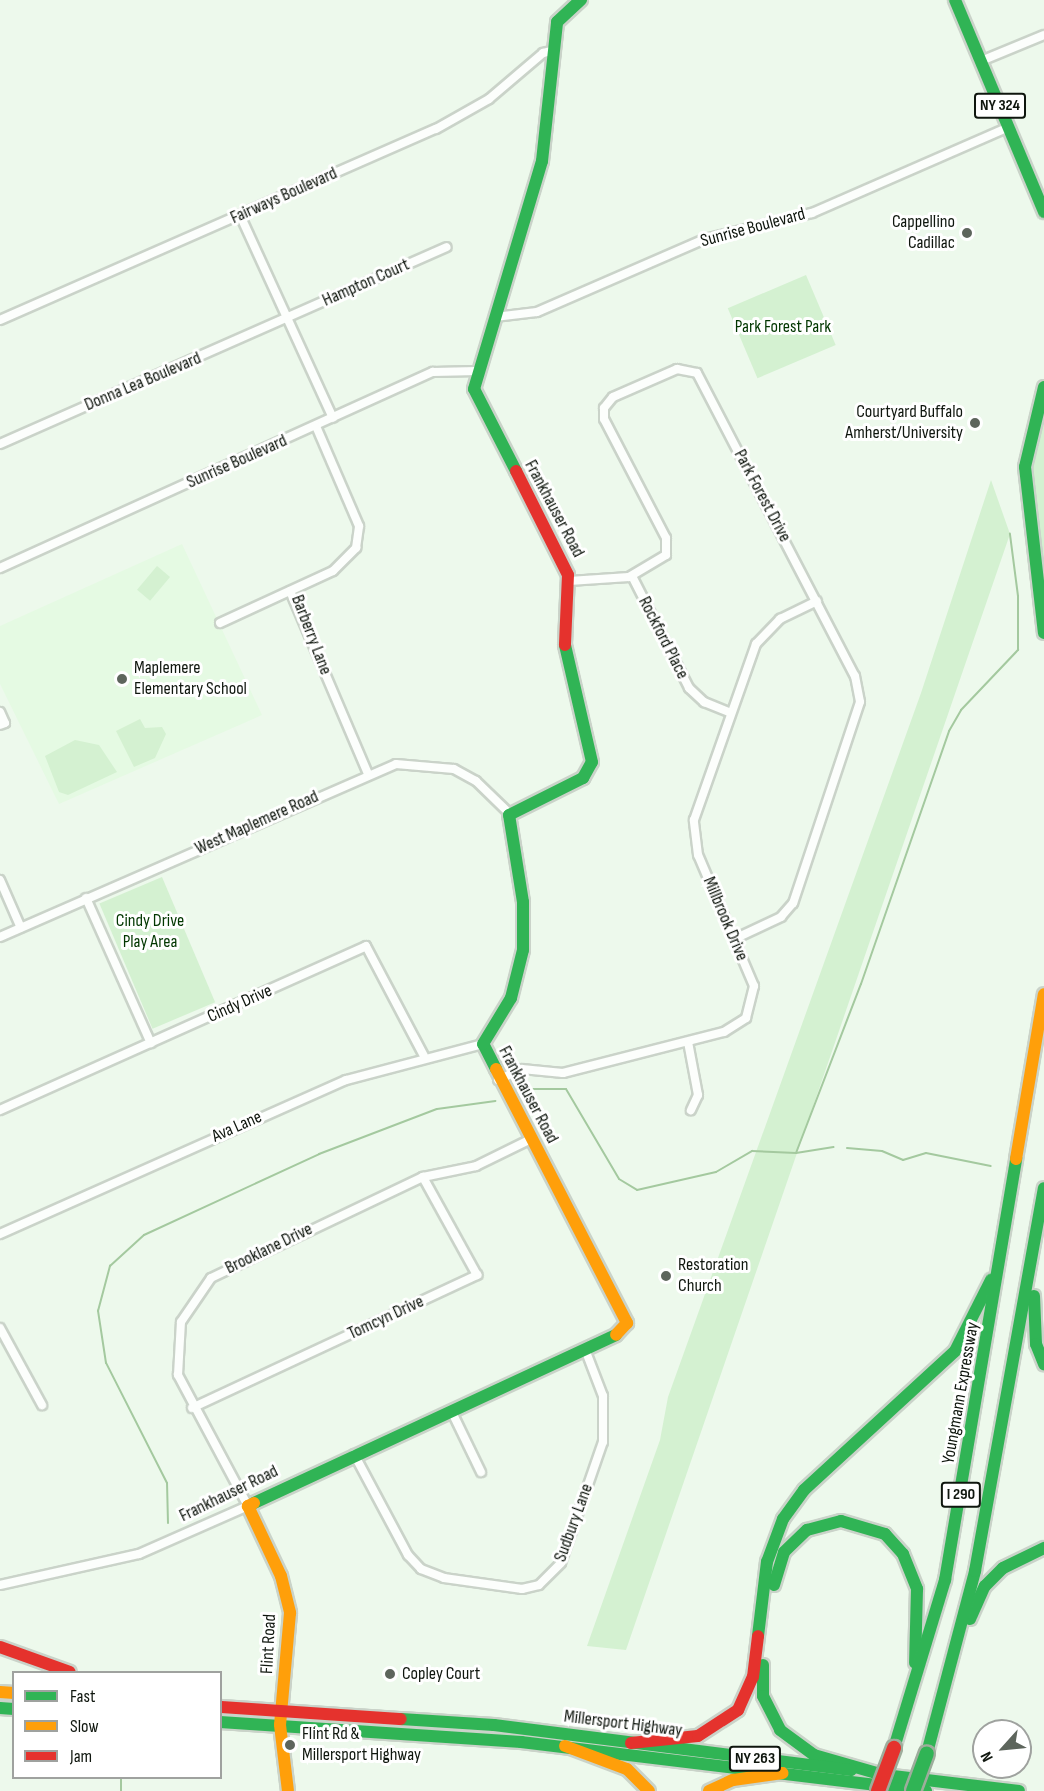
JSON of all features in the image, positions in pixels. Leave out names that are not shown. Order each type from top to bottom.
[{"type":"main road","name":"Frankhauser Road","points":[[248,1506],[354,1454],[623,1331],[627,1317],[497,1080],[483,1044],[511,998],[523,950],[523,902],[509,813],[583,778],[591,766],[562,635],[569,581],[476,399],[477,371],[543,161],[558,19],[580,0]]},
{"type":"main road","name":"NY 324","points":[[955,0],[1044,212]]},
{"type":"main road","points":[[1044,387],[1024,467],[1044,633]]},
{"type":"main road","name":"Youngmann Expressway","points":[[878,1791],[913,1695],[945,1580],[1005,1237],[1044,994]]},
{"type":"main road","name":"I 290","points":[[913,1791],[927,1753],[953,1661],[1033,1262],[1044,1188]]},
{"type":"main road","points":[[631,1743],[698,1736],[738,1710],[753,1677],[767,1562],[783,1519],[804,1490],[955,1351],[986,1295],[1005,1237]]},
{"type":"main road","points":[[1033,1262],[1033,1323],[1044,1364]]},
{"type":"main road","name":"Flint Road","points":[[248,1506],[289,1605],[280,1710],[281,1767],[288,1791]]},
{"type":"main road","points":[[880,1774],[796,1744],[780,1730],[763,1696],[778,1564],[807,1530],[841,1521],[862,1524],[885,1534],[903,1554],[919,1602],[913,1695]]},
{"type":"main road","points":[[953,1661],[985,1586],[1003,1568],[1044,1548]]},
{"type":"main road","points":[[0,1647],[67,1671]]},
{"type":"main road","name":"Millersport Highway","points":[[222,1707],[467,1722],[1019,1791]]},
{"type":"main road","name":"Millersport Highway","points":[[222,1722],[565,1746],[926,1791]]},
{"type":"main road","points":[[565,1746],[627,1769],[649,1791]]},
{"type":"main road","points":[[709,1791],[733,1780],[783,1773]]},
{"type":"street","points":[[981,62],[1044,35]]},
{"type":"street","name":"Fairways Boulevard","points":[[0,320],[456,118],[501,91],[543,53],[555,50]]},
{"type":"street","name":"Sunrise Boulevard","points":[[495,317],[553,306],[721,233],[812,213],[1009,127]]},
{"type":"street","points":[[240,215],[333,418]]},
{"type":"street","name":"Hampton Court","points":[[287,318],[446,247]]},
{"type":"street","name":"Donna Lea Boulevard","points":[[0,444],[287,318]]},
{"type":"street","name":"Park Forest Drive","points":[[569,581],[632,576],[662,560],[668,543],[604,419],[604,408],[613,397],[684,368],[702,378],[855,676],[856,726],[793,903],[781,917],[734,939]]},
{"type":"street","name":"Sunrise Boulevard","points":[[0,568],[433,372],[477,371]]},
{"type":"street","name":"Barberry Lane","points":[[316,426],[359,526],[359,540],[338,569],[290,591],[368,774]]},
{"type":"street","name":"Rockford Place","points":[[632,576],[689,688],[704,702],[730,713]]},
{"type":"street","points":[[220,623],[290,591]]},
{"type":"street","name":"Millbrook Drive","points":[[497,1080],[522,1069],[563,1073],[688,1042],[732,1029],[750,1012],[754,986],[698,855],[694,832],[730,713],[763,634],[817,601]]},
{"type":"street","points":[[0,712],[2,724]]},
{"type":"street","name":"West Maplemere Road","points":[[0,937],[368,774],[396,764],[440,765],[476,781],[509,813]]},
{"type":"street","points":[[0,880],[21,928]]},
{"type":"street","points":[[86,898],[151,1043]]},
{"type":"street","name":"Cindy Drive","points":[[0,1110],[366,946],[424,1056]]},
{"type":"street","points":[[688,1042],[698,1095],[691,1110]]},
{"type":"street","name":"Ava Lane","points":[[0,1234],[311,1095],[424,1056],[483,1044]]},
{"type":"street","name":"Brooklane Drive","points":[[248,1506],[192,1407],[178,1375],[176,1348],[183,1316],[202,1287],[223,1270],[423,1177],[476,1166],[531,1139]]},
{"type":"street","name":"Tomcyn Drive","points":[[192,1407],[477,1275],[423,1177]]},
{"type":"street","points":[[0,1328],[42,1405]]},
{"type":"street","name":"Sudbury Lane","points":[[354,1454],[408,1555],[421,1569],[444,1578],[522,1589],[539,1585],[561,1563],[603,1442],[603,1396],[585,1349]]},
{"type":"street","points":[[451,1410],[481,1472]]},
{"type":"street","name":"Frankhauser Road","points":[[0,1585],[139,1554],[248,1506]]},
{"type":"shaded area","name":"Maplemere Elementary School","points":[[182,544],[262,715],[59,804],[0,684],[0,626]]},
{"type":"green space","name":"Park Forest Park","points":[[806,275],[836,345],[757,378],[728,308]]},
{"type":"green space","points":[[1044,416],[1044,607],[1029,486]]},
{"type":"green space","points":[[991,480],[1010,534],[626,1650],[587,1646],[660,1440],[668,1397],[921,693]]},
{"type":"green space","points":[[157,566],[170,577],[150,601],[137,590]]},
{"type":"green space","points":[[140,719],[145,728],[162,727],[166,734],[155,758],[134,767],[116,731]]},
{"type":"green space","points":[[75,740],[99,745],[117,772],[68,795],[59,792],[45,756]]},
{"type":"green space","name":"Cindy Drive Play Area","points":[[162,877],[215,1002],[153,1029],[99,904]]},
{"type":"waterway","points":[[796,1153],[861,984],[949,731],[961,710],[1018,650],[1018,596],[1010,534]]},
{"type":"waterway","points":[[517,1089],[566,1089],[619,1179],[637,1190],[716,1172],[752,1151],[796,1153],[834,1147]]},
{"type":"waterway","points":[[168,1523],[167,1483],[106,1363],[98,1311],[110,1266],[144,1235],[319,1154],[437,1109],[495,1101]]},
{"type":"waterway","points":[[847,1148],[882,1151],[903,1160],[926,1153],[991,1166]]},
{"type":"waterway","points":[[121,1779],[121,1791]]},
{"type":"traffic: fast","points":[[516,471],[474,389],[542,161],[557,22],[581,0]]},
{"type":"traffic: fast","points":[[955,0],[1044,212]]},
{"type":"traffic: fast","points":[[1044,387],[1025,467],[1044,633]]},
{"type":"traffic: fast","points":[[496,1069],[483,1044],[511,998],[523,950],[523,902],[509,815],[583,778],[592,762],[565,645]]},
{"type":"traffic: fast","points":[[894,1748],[945,1580],[1016,1159]]},
{"type":"traffic: fast","points":[[927,1753],[975,1571],[1044,1188]]},
{"type":"traffic: fast","points":[[758,1636],[767,1562],[783,1519],[804,1490],[955,1351],[991,1280]]},
{"type":"traffic: fast","points":[[1034,1296],[1036,1344],[1044,1364]]},
{"type":"traffic: fast","points":[[254,1503],[616,1335]]},
{"type":"traffic: fast","points":[[774,1585],[784,1552],[807,1530],[841,1521],[885,1534],[903,1554],[917,1589],[915,1663]]},
{"type":"traffic: fast","points":[[970,1619],[985,1586],[1003,1568],[1044,1548]]},
{"type":"traffic: fast","points":[[763,1665],[763,1696],[780,1730],[814,1755],[880,1774]]},
{"type":"traffic: fast","points":[[0,1708],[12,1709]]},
{"type":"traffic: fast","points":[[401,1719],[494,1725],[851,1770]]},
{"type":"traffic: fast","points":[[222,1722],[521,1742],[926,1791]]},
{"type":"traffic: fast","points":[[913,1791],[927,1753]]},
{"type":"traffic: fast","points":[[876,1774],[1019,1791]]},
{"type":"traffic: slow","points":[[1016,1159],[1044,994]]},
{"type":"traffic: slow","points":[[496,1069],[627,1323],[616,1335]]},
{"type":"traffic: slow","points":[[254,1503],[248,1506],[281,1576],[290,1613],[280,1725],[288,1791]]},
{"type":"traffic: slow","points":[[0,1692],[12,1693]]},
{"type":"traffic: slow","points":[[565,1746],[627,1769],[649,1791]]},
{"type":"traffic: slow","points":[[709,1791],[733,1780],[783,1773]]},
{"type":"traffic: jam","points":[[516,471],[568,575],[565,645]]},
{"type":"traffic: jam","points":[[631,1743],[698,1736],[738,1710],[753,1677],[758,1636]]},
{"type":"traffic: jam","points":[[0,1647],[67,1671]]},
{"type":"traffic: jam","points":[[222,1707],[401,1719]]},
{"type":"traffic: jam","points":[[878,1791],[894,1748]]},
{"type":"place","name":"Cappellino Cadillac","points":[[967,233]]},
{"type":"place","name":"Courtyard Buffalo Amherst/University","points":[[975,423]]},
{"type":"place","name":"Maplemere Elementary School","points":[[122,679]]},
{"type":"place","name":"Restoration Church","points":[[666,1276]]},
{"type":"place","name":"Copley Court","points":[[390,1674]]},
{"type":"place","name":"Flint Rd & Millersport Highway","points":[[290,1745]]}]
